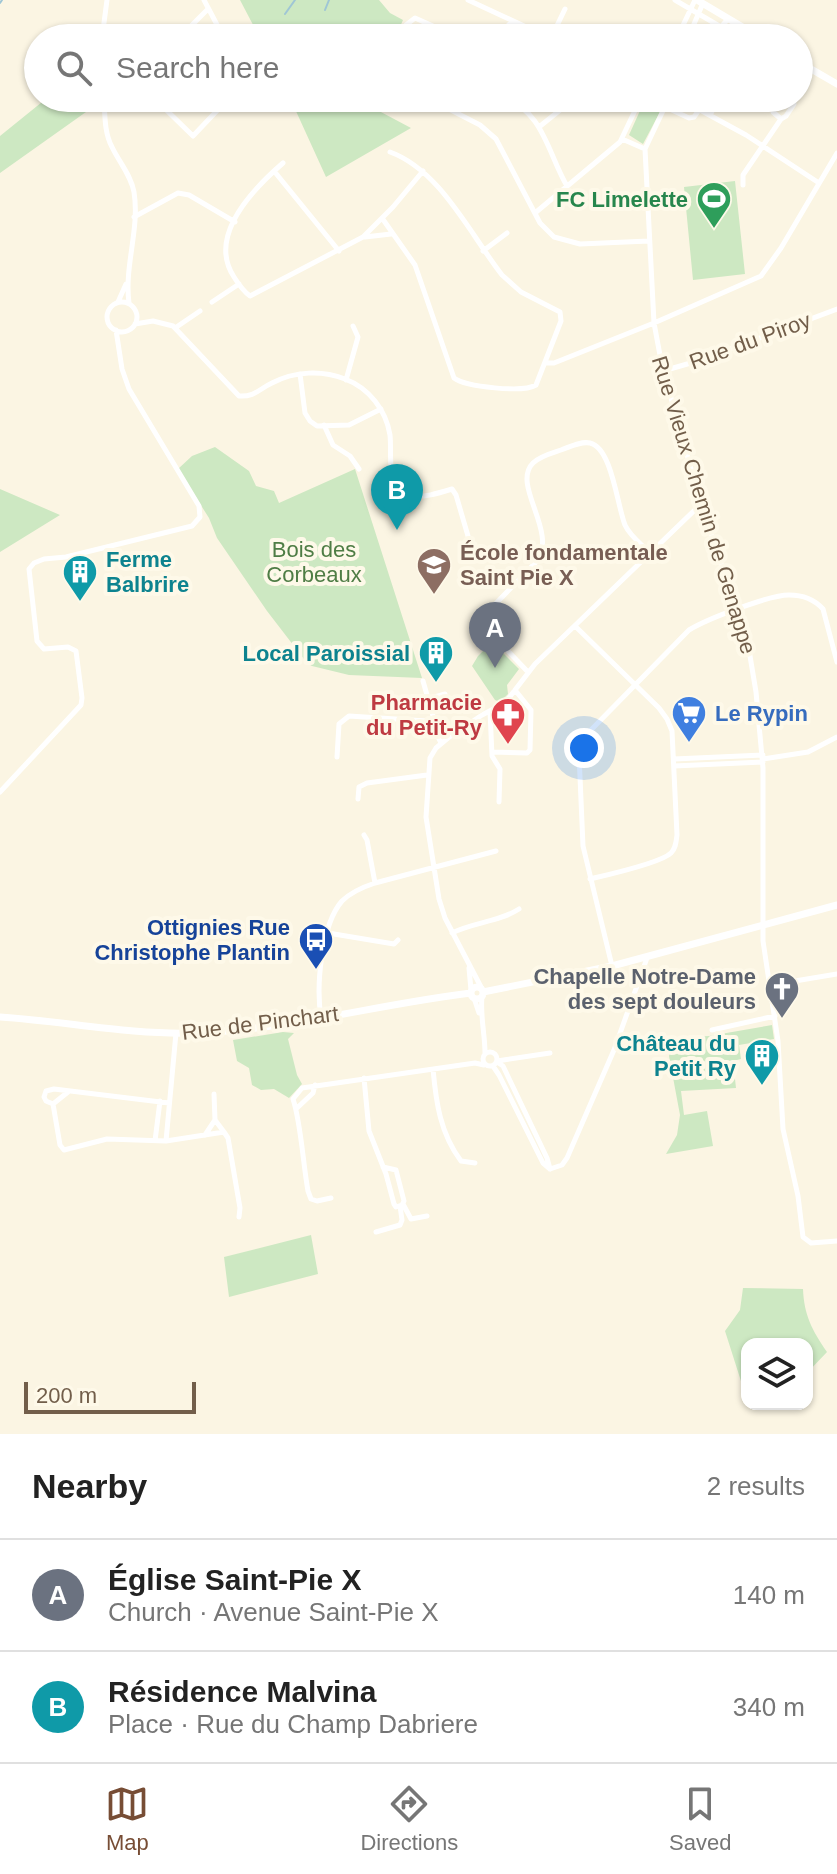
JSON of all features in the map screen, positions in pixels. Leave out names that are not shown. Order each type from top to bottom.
[{"type":"main road","points":[[698,1],[739,24]]},
{"type":"main road","points":[[813,70],[837,84]]},
{"type":"main road","name":"Rue de Pinchart","points":[[0,1017],[176,1033],[241,1029],[477,993],[612,966],[837,905]]},
{"type":"street","points":[[104,24],[107,0]]},
{"type":"street","points":[[204,0],[216,24]]},
{"type":"street","points":[[468,0],[520,24]]},
{"type":"street","points":[[675,0],[716,24]]},
{"type":"street","points":[[684,24],[698,1]]},
{"type":"street","points":[[695,24],[699,15],[698,1]]},
{"type":"street","points":[[193,24],[208,9]]},
{"type":"street","points":[[557,24],[565,9]]},
{"type":"street","points":[[407,24],[415,18],[428,24]]},
{"type":"street","points":[[724,24],[729,18]]},
{"type":"street","points":[[105,112],[108,138],[132,186],[134,217],[126,283],[129,303],[137,313],[175,328],[239,396],[253,396],[274,382],[316,373],[346,380],[367,393],[381,409],[389,432],[393,479],[405,494],[429,496],[452,489],[468,536]]},
{"type":"street","points":[[168,112],[193,136],[216,112]]},
{"type":"street","points":[[455,112],[480,125],[496,139],[544,229],[566,242],[580,244],[649,241]]},
{"type":"street","points":[[527,112],[539,127],[567,186]]},
{"type":"street","points":[[539,127],[557,112]]},
{"type":"street","points":[[535,213],[622,139],[636,112]]},
{"type":"street","points":[[622,139],[645,149],[663,112]]},
{"type":"street","points":[[677,112],[691,118],[697,112]]},
{"type":"street","points":[[703,112],[819,183]]},
{"type":"street","points":[[773,112],[781,119]]},
{"type":"street","points":[[743,185],[743,175],[789,112]]},
{"type":"street","name":"Rue Vieux Chemin de Genappe","points":[[645,149],[654,323],[663,371],[701,504],[748,644],[763,759],[763,926],[775,1016],[783,1129],[798,1196],[803,1237],[811,1243],[837,1241]]},
{"type":"street","points":[[382,218],[415,265],[456,379],[489,386],[530,388],[538,382],[561,321],[560,312],[513,286],[423,171],[390,152]]},
{"type":"street","points":[[545,363],[654,323],[761,276],[837,153]]},
{"type":"street","points":[[283,163],[254,191],[226,238],[224,255],[228,268],[246,293],[253,295],[363,237],[423,171]]},
{"type":"street","points":[[274,171],[339,251]]},
{"type":"street","points":[[134,217],[178,193],[189,195],[235,222]]},
{"type":"street","points":[[483,251],[507,233]]},
{"type":"street","points":[[363,237],[391,234]]},
{"type":"street","points":[[125,331],[116,330],[110,325],[108,315],[126,283]]},
{"type":"street","points":[[212,302],[239,284]]},
{"type":"street","points":[[118,302],[129,303]]},
{"type":"street","name":"Rue du Piroy","points":[[663,371],[837,309]]},
{"type":"street","points":[[175,328],[200,311]]},
{"type":"street","points":[[135,324],[137,313]]},
{"type":"street","points":[[119,344],[125,331],[135,324],[153,321]]},
{"type":"street","points":[[346,380],[358,337],[353,326]]},
{"type":"street","points":[[0,792],[81,705],[82,698],[76,651],[68,647],[44,649],[39,646],[29,569],[44,559],[62,558],[189,527],[199,520],[199,506],[129,389],[122,369],[116,330]]},
{"type":"street","points":[[552,346],[567,357]]},
{"type":"street","points":[[300,374],[306,416],[317,426],[349,425],[381,409]]},
{"type":"street","points":[[324,425],[333,445],[350,456],[359,469]]},
{"type":"street","points":[[528,672],[479,621],[543,551],[543,535],[527,480],[529,468],[538,459],[575,444],[591,443],[602,451],[627,528],[649,552]]},
{"type":"street","points":[[558,1176],[543,1163],[492,1060],[469,967],[441,908],[426,817],[430,758],[441,743],[505,703],[528,672],[701,504]]},
{"type":"street","points":[[612,966],[583,846],[580,750],[589,732],[689,630],[706,621],[787,595],[813,600],[827,615],[837,662]]},
{"type":"street","points":[[575,626],[667,719],[672,731],[674,763],[677,835],[673,851],[629,870],[590,879]]},
{"type":"street","points":[[423,681],[433,727]]},
{"type":"street","points":[[493,752],[527,753],[530,750],[531,710],[515,690]]},
{"type":"street","points":[[428,699],[445,694]]},
{"type":"street","points":[[490,711],[493,757],[500,769],[499,802]]},
{"type":"street","points":[[337,757],[338,729],[346,717],[426,721],[433,727],[441,743]]},
{"type":"street","points":[[674,763],[763,759],[808,752],[837,737]]},
{"type":"street","points":[[358,799],[359,787],[367,783],[427,775]]},
{"type":"street","points":[[364,835],[375,883]]},
{"type":"street","points":[[321,1017],[317,992],[328,933],[345,898],[375,883],[496,851]]},
{"type":"street","points":[[452,933],[508,916],[519,909]]},
{"type":"street","points":[[328,933],[394,944],[398,940]]},
{"type":"street","points":[[552,1169],[562,1165],[567,1158],[614,1050],[647,958]]},
{"type":"street","points":[[469,967],[477,993]]},
{"type":"street","points":[[771,985],[837,974]]},
{"type":"street","points":[[712,1030],[775,1016]]},
{"type":"street","points":[[166,1141],[176,1033]]},
{"type":"street","points":[[331,1198],[317,1201],[311,1199],[308,1191],[294,1097],[303,1087],[550,1053]]},
{"type":"street","points":[[433,1069],[436,1106],[449,1143],[461,1161],[475,1163]]},
{"type":"street","points":[[364,1078],[369,1131],[394,1204],[402,1205]]},
{"type":"street","points":[[297,1108],[313,1093],[315,1085]]},
{"type":"street","points":[[53,1104],[46,1100],[46,1091],[54,1089],[169,1103]]},
{"type":"street","points":[[53,1104],[68,1092]]},
{"type":"street","points":[[214,1094],[215,1120],[228,1138],[239,1217]]},
{"type":"street","points":[[155,1141],[160,1101]]},
{"type":"street","points":[[53,1104],[60,1145],[64,1150],[107,1139],[166,1141],[224,1132]]},
{"type":"street","points":[[205,1135],[215,1120]]},
{"type":"street","points":[[376,1232],[400,1225],[402,1220],[396,1170],[383,1167]]},
{"type":"street","points":[[402,1205],[411,1219],[427,1216]]},
{"type":"green space","points":[[240,0],[379,0],[390,13],[403,20],[401,24],[253,24]]},
{"type":"green space","points":[[30,112],[86,112],[0,173],[0,136]]},
{"type":"green space","points":[[296,112],[381,112],[411,128],[326,177]]},
{"type":"green space","points":[[639,112],[660,112],[643,144],[629,135]]},
{"type":"green space","name":"FC Limelette","points":[[735,181],[745,274],[693,280],[684,187]]},
{"type":"green space","name":"Bois des Corbeaux","points":[[215,447],[249,471],[256,486],[274,491],[279,503],[355,469],[422,678],[349,675],[307,663],[217,538],[209,518],[178,469],[192,456]]},
{"type":"green space","points":[[0,489],[60,515],[0,552]]},
{"type":"green space","points":[[492,642],[519,669],[507,685],[508,694],[500,702],[495,700],[472,666]]},
{"type":"green space","points":[[772,1025],[774,1039],[739,1045],[741,1059],[733,1061],[736,1088],[681,1091],[684,1115],[707,1111],[713,1146],[666,1154],[677,1135],[680,1115],[669,1056],[673,1038],[709,1036]]},
{"type":"green space","points":[[294,1033],[288,1039],[302,1084],[289,1098],[274,1089],[261,1090],[252,1085],[249,1068],[237,1061],[233,1040]]},
{"type":"green space","points":[[311,1235],[318,1274],[229,1297],[224,1257]]},
{"type":"green space","points":[[743,1288],[803,1289],[810,1322],[827,1352],[813,1367],[813,1338],[741,1338],[741,1381],[725,1331],[740,1310]]},
{"type":"waterway","points":[[285,14],[295,0]]},
{"type":"waterway","points":[[325,10],[329,0]]},
{"type":"place","name":"FC Limelette","points":[[714,230]]},
{"type":"place","name":"Résidence Malvina","points":[[397,530]]},
{"type":"place","name":"École fondamentale Saint Pie X","points":[[434,596]]},
{"type":"place","name":"Ferme Balbrire","points":[[80,603]]},
{"type":"place","name":"Église Saint-Pie X","points":[[495,668]]},
{"type":"place","name":"Local Paroissial","points":[[436,684]]},
{"type":"place","name":"Le Rypin","points":[[689,744]]},
{"type":"place","name":"Pharmacie du Petit-Ry","points":[[508,746]]},
{"type":"place","name":"Ottignies Rue Christophe Plantin","points":[[316,971]]},
{"type":"place","name":"Chapelle Notre-Dame des sept douleurs","points":[[782,1020]]},
{"type":"place","name":"Château du Petit Ry","points":[[762,1087]]}]
